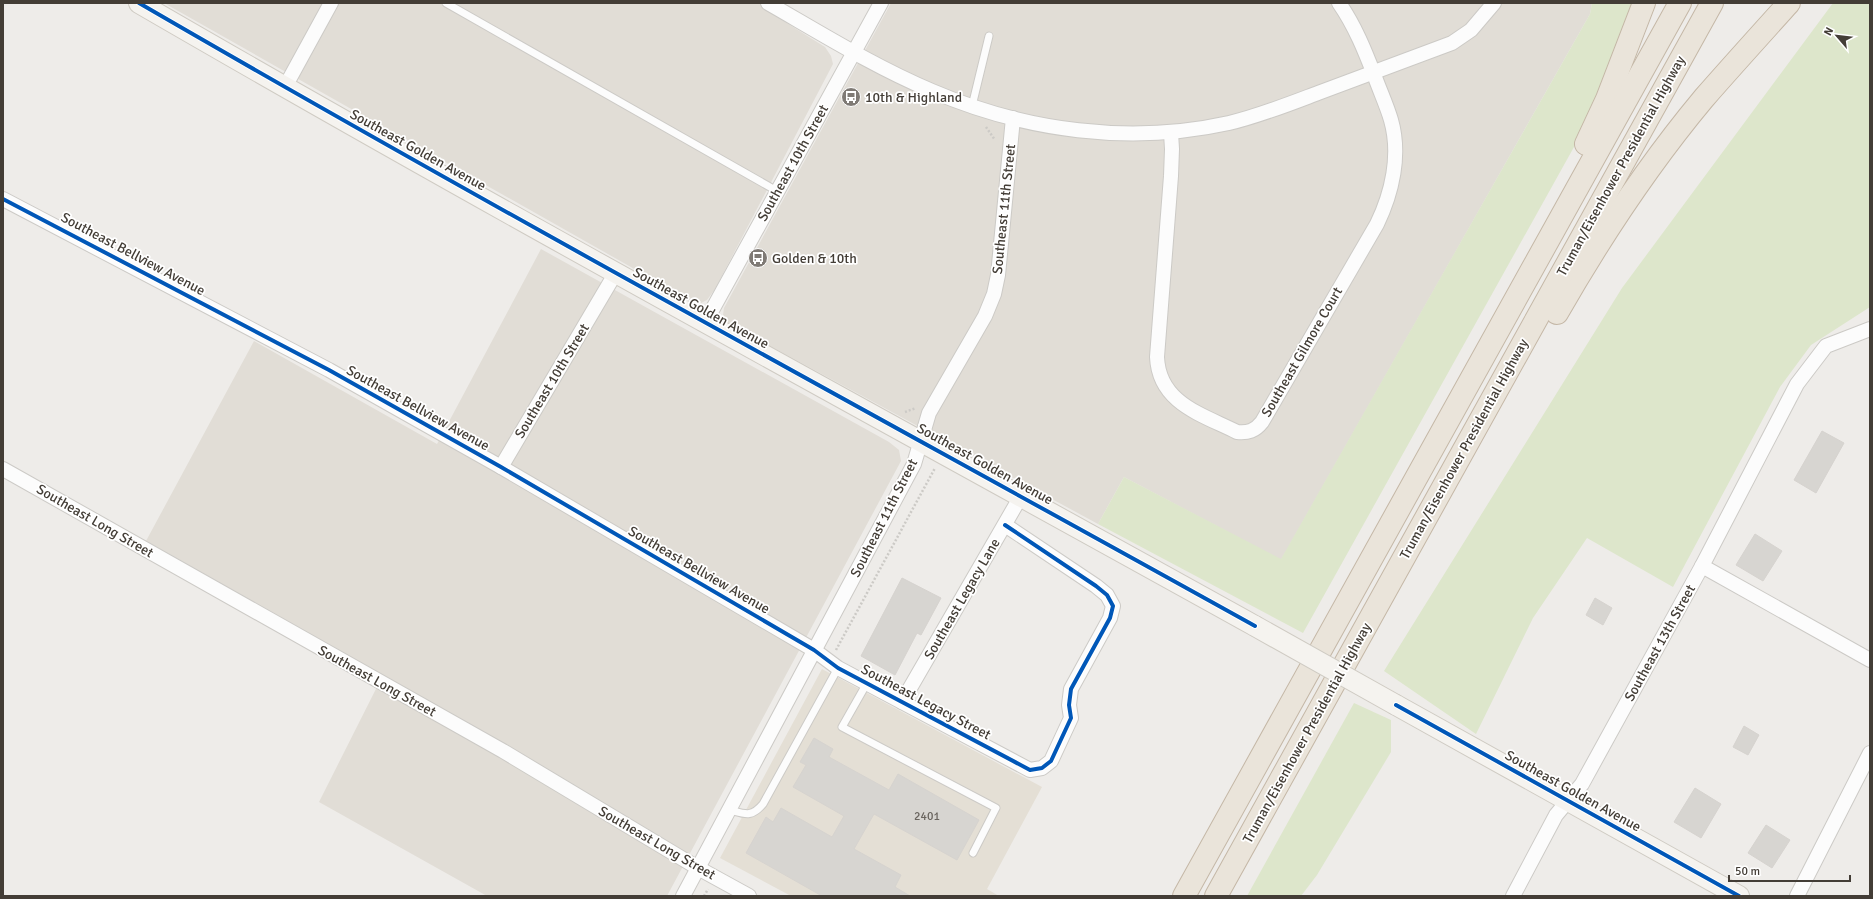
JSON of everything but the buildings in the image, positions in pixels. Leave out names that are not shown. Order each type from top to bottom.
[{"type":"highway","points":[[1522,288],[1565,185],[1607,100],[1644,3]]},
{"type":"highway","name":"Truman/Eisenhower Presidential Highway","points":[[1184,896],[1680,3]]},
{"type":"highway","name":"Truman/Eisenhower Presidential Highway","points":[[1216,896],[1712,3]]},
{"type":"highway","points":[[1458,460],[1536,350],[1606,232],[1652,165],[1704,98],[1789,3]]},
{"type":"street","name":"Southeast Golden Avenue","points":[[139,3],[615,274],[1021,496],[1739,896]]},
{"type":"street","points":[[285,87],[331,3]]},
{"type":"street","points":[[768,3],[854,53],[932,92],[1013,118],[1083,131],[1116,134],[1171,133],[1230,123],[1263,113],[1459,39],[1471,30],[1494,3]]},
{"type":"street","name":"Southeast 10th Street","points":[[705,323],[881,3]]},
{"type":"street","name":"Southeast Gilmore Court","points":[[1171,133],[1171,176],[1157,356],[1159,373],[1167,390],[1180,403],[1237,432],[1246,432],[1252,430],[1262,422],[1373,231],[1387,200],[1394,170],[1395,146],[1391,121],[1365,49],[1351,21],[1339,3]]},
{"type":"street","name":"Southeast 11th Street","points":[[683,896],[914,464],[929,413],[985,316],[994,294],[998,275],[1013,118]]},
{"type":"street","name":"Southeast Bellview Avenue","points":[[3,199],[329,370],[501,467],[814,650]]},
{"type":"street","name":"Southeast 10th Street","points":[[501,467],[615,274]]},
{"type":"street","name":"Southeast 13th Street","points":[[1512,896],[1556,815],[1582,784],[1702,566],[1797,384],[1826,346],[1870,329]]},
{"type":"street","name":"Southeast Long Street","points":[[3,469],[504,751],[698,868],[749,896]]},
{"type":"street","name":"Southeast Legacy Lane","points":[[902,702],[1021,496]]},
{"type":"street","name":"Southeast Legacy Street","points":[[814,650],[838,668],[1030,770],[1042,768],[1051,761],[1070,718],[1069,705],[1071,689],[1110,618],[1113,606],[1107,595],[1096,586],[1005,525]]},
{"type":"street","points":[[1702,566],[1870,660]]},
{"type":"street","points":[[1797,896],[1870,753]]},
{"type":"lane","points":[[446,3],[778,191]]},
{"type":"lane","points":[[972,106],[988,36]]},
{"type":"lane","points":[[730,810],[747,815],[757,811],[763,804],[838,668]]},
{"type":"lane","points":[[867,683],[842,727],[996,808],[973,853]]},
{"type":"path","points":[[986,127],[995,138],[994,146]]},
{"type":"path","points":[[898,408],[905,412],[918,407]]},
{"type":"path","points":[[836,651],[943,453]]},
{"type":"shaded area","points":[[164,3],[780,3],[774,15],[825,47],[831,56],[833,64],[715,289],[707,300],[701,303],[691,301]]},
{"type":"shaded area","points":[[891,3],[1592,3],[1590,14],[1281,560],[1124,477],[1098,524],[726,322],[723,315],[724,308]]},
{"type":"shaded area","points":[[541,249],[889,442],[899,450],[901,461],[667,896],[487,896],[319,802],[383,675],[146,541],[254,341],[437,444]]},
{"type":"shaded area","points":[[822,669],[1042,787],[987,889],[999,896],[791,896],[720,858]]},
{"type":"green space","points":[[1592,3],[1633,3],[1608,73],[1574,147],[1303,633],[1098,524],[1124,477],[1281,559],[1590,14]]},
{"type":"green space","points":[[1833,3],[1870,3],[1870,307],[1811,345],[1780,387],[1673,587],[1587,538],[1533,618],[1476,734],[1384,671],[1622,288]]},
{"type":"green space","points":[[1354,703],[1391,720],[1391,752],[1317,875],[1301,896],[1247,896]]},
{"type":"cycle path","points":[[139,3],[556,240],[1255,626]]},
{"type":"cycle path","points":[[3,199],[329,370],[501,467],[814,650],[838,668],[1030,770],[1042,768],[1051,761],[1071,718],[1069,705],[1071,689],[1110,618],[1113,606],[1107,595],[1096,586],[1005,525]]},
{"type":"cycle path","points":[[1396,705],[1739,896]]},
{"type":"place","name":"10th & Highland","points":[[851,97]]},
{"type":"place","name":"Golden & 10th","points":[[758,258]]}]
